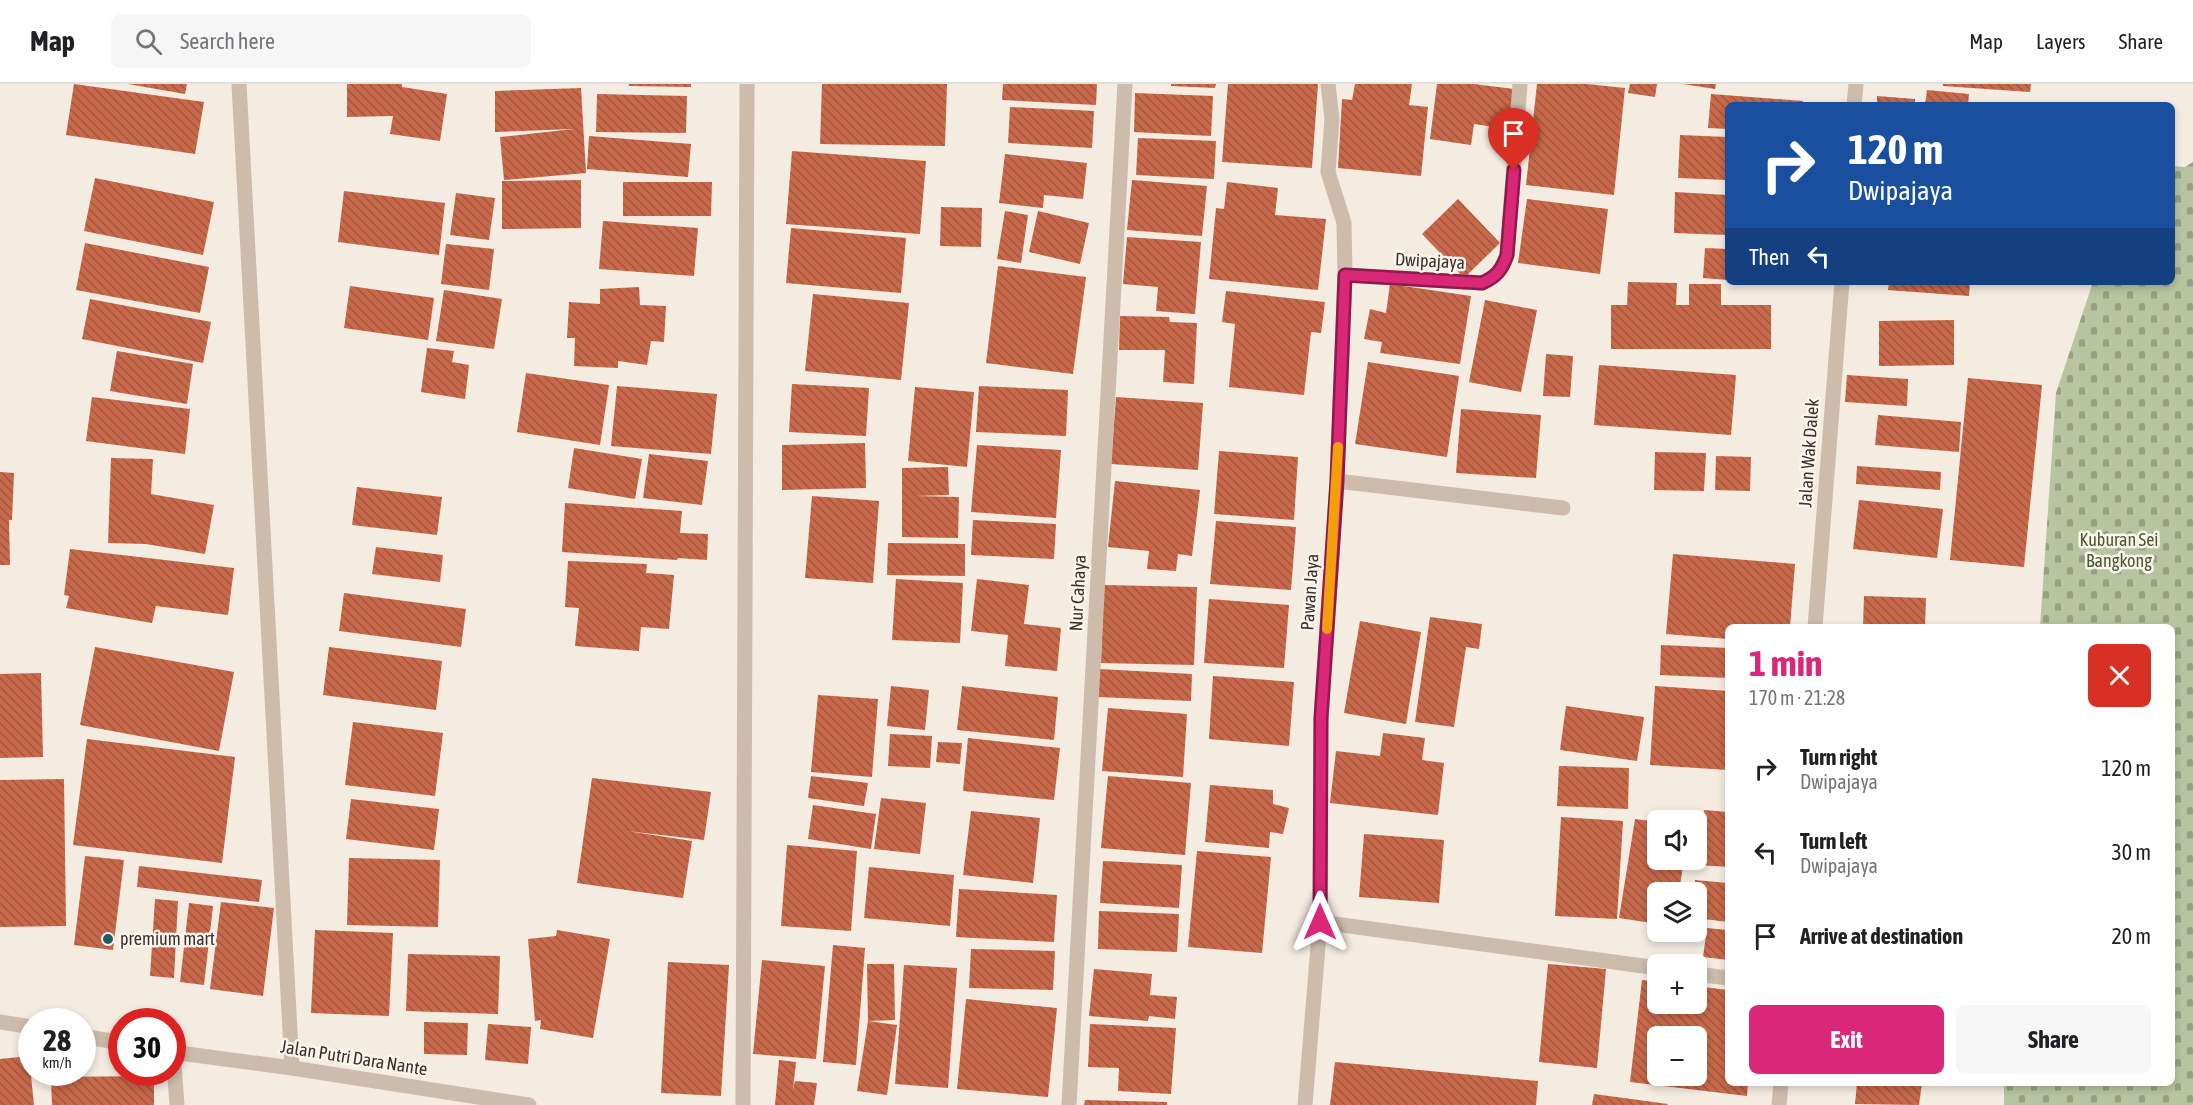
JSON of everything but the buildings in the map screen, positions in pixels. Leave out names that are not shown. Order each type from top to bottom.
[{"type":"street","points":[[239,84],[292,1068]]},
{"type":"street","points":[[743,1105],[747,84]]},
{"type":"street","name":"Nur Cahaya","points":[[1069,1105],[1125,84]]},
{"type":"street","name":"Pawan Jaya","points":[[1305,1105],[1320,922],[1321,718],[1337,481],[1345,275],[1344,223],[1328,172],[1332,119],[1328,84]]},
{"type":"street","name":"Dwipajaya","points":[[1345,275],[1482,283],[1495,278],[1507,255],[1520,84]]},
{"type":"street","points":[[1854,102],[1856,84]]},
{"type":"street","name":"Jalan Wak Dalek","points":[[1815,624],[1842,285]]},
{"type":"street","points":[[1337,481],[1563,508]]},
{"type":"street","points":[[1320,922],[1647,967]]},
{"type":"street","points":[[1707,975],[1725,978]]},
{"type":"street","points":[[0,1022],[18,1025]]},
{"type":"street","name":"Jalan Putri Dara Nante","points":[[186,1054],[529,1105]]},
{"type":"street","points":[[176,1086],[177,1105]]},
{"type":"street","points":[[1779,1105],[1781,1086]]},
{"type":"green space","name":"Kuburan Sei Bangkong","points":[[2193,162],[2193,1105],[2004,1105],[2004,1086],[2175,1086],[2175,624],[2040,624],[2056,393],[2092,285],[2175,285],[2175,166],[2185,167]]},
{"type":"slow traffic","points":[[1327,629],[1338,447]]},
{"type":"place","name":"premium mart","points":[[108,939]]},
{"type":"route","points":[[1320,922],[1321,718],[1337,481],[1345,275],[1482,283],[1495,278],[1507,255],[1514,170]]}]
